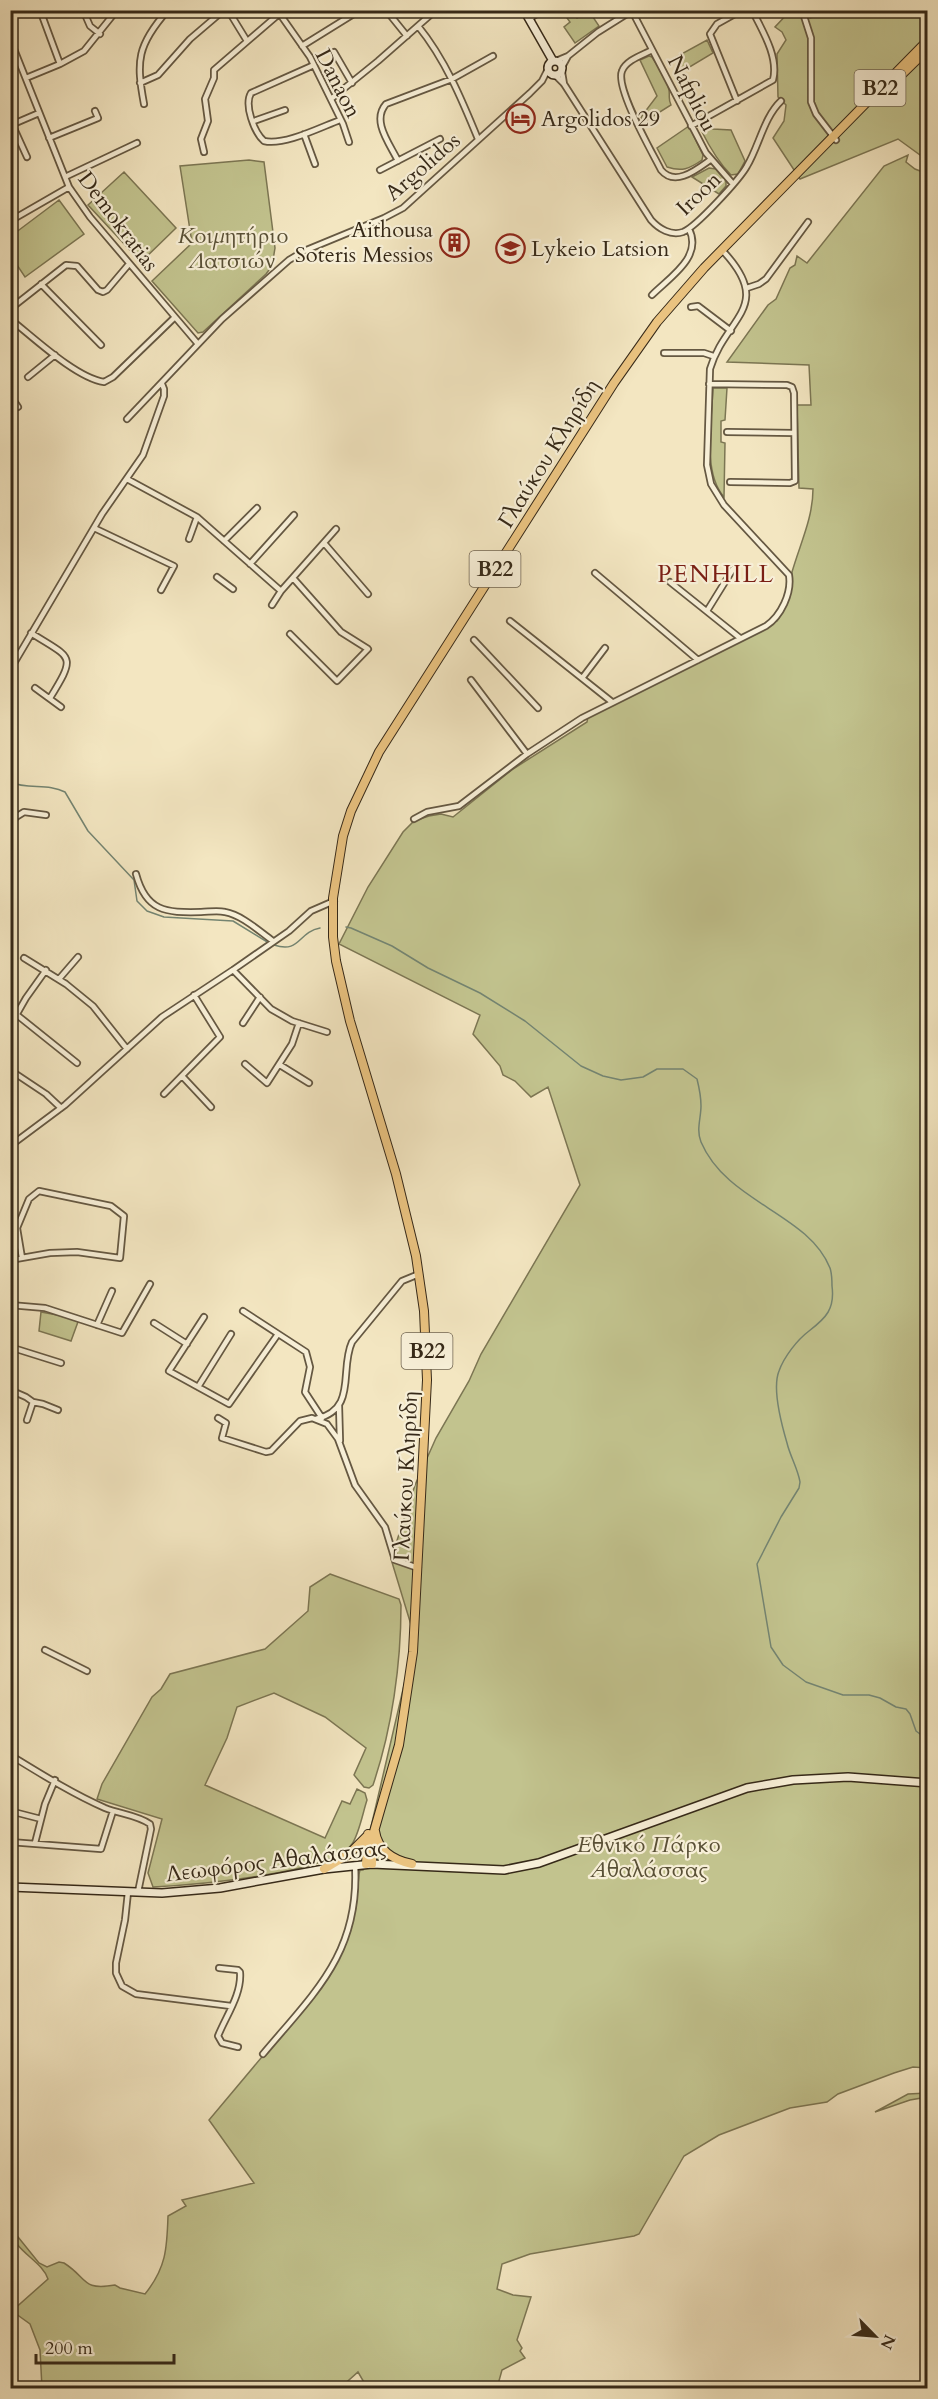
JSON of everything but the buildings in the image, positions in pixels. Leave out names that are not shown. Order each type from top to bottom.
[{"type":"main road","points":[[524,10],[555,68]]},
{"type":"main road","name":"Γλαύκου Κληρίδη","points":[[369,1864],[372,1829],[401,1729],[413,1652],[427,1392],[426,1335],[419,1274],[408,1216],[350,1021],[341,982],[335,901],[342,857],[356,801],[379,752],[614,383],[644,341],[724,251],[927,40]]},
{"type":"main road","name":"Γλαύκου Κληρίδη","points":[[834,138],[927,49]]},
{"type":"main road","name":"Λεωφόρος Αθαλάσσας","points":[[10,1887],[128,1892],[185,1891],[220,1888],[324,1869],[369,1864],[412,1864],[472,1870],[504,1870],[539,1863],[747,1788],[793,1780],[848,1778],[927,1783]]},
{"type":"main road","points":[[324,1869],[359,1846],[372,1829],[382,1850],[394,1859],[412,1864]]},
{"type":"street","points":[[40,10],[60,64]]},
{"type":"street","points":[[83,10],[90,26],[99,34]]},
{"type":"street","points":[[26,78],[84,51],[117,10]]},
{"type":"street","points":[[144,104],[138,69],[141,51],[153,29],[168,10]]},
{"type":"street","points":[[140,82],[158,75],[190,39],[226,10],[247,41]]},
{"type":"street","points":[[302,46],[360,10]]},
{"type":"street","points":[[386,10],[407,36]]},
{"type":"street","points":[[529,19],[543,10]]},
{"type":"street","points":[[737,100],[710,34],[717,24],[742,10]]},
{"type":"street","points":[[691,126],[768,84],[774,76],[770,50],[752,10]]},
{"type":"street","points":[[802,10],[811,38],[811,102],[816,114],[834,138]]},
{"type":"street","points":[[331,99],[435,11]]},
{"type":"street","name":"Nafpliou","points":[[633,11],[710,160],[733,184]]},
{"type":"street","name":"Argolidos","points":[[127,419],[222,319],[289,260],[310,248],[397,211],[568,56],[603,28],[633,11]]},
{"type":"street","points":[[204,152],[201,139],[208,121],[205,99],[214,78],[214,70],[278,12]]},
{"type":"street","name":"Danaon","points":[[278,12],[314,65],[349,142]]},
{"type":"street","points":[[418,26],[432,44],[452,79],[478,139]]},
{"type":"street","name":"Demokratias","points":[[10,39],[69,187],[90,217],[198,344]]},
{"type":"street","points":[[652,50],[626,65],[620,80],[625,97],[661,170],[668,176],[678,177],[688,174],[710,160]]},
{"type":"street","points":[[334,52],[352,83]]},
{"type":"street","points":[[398,161],[381,126],[379,116],[386,104],[452,79],[493,56]]},
{"type":"street","name":"Argolidos","points":[[555,68],[568,56]]},
{"type":"street","points":[[314,65],[251,93],[248,102],[259,136],[264,141],[272,142],[304,134],[340,120]]},
{"type":"street","name":"Iroon","points":[[555,68],[653,223],[671,233],[689,229],[733,184],[747,166],[771,114],[781,101]]},
{"type":"street","points":[[254,121],[285,110]]},
{"type":"street","points":[[49,138],[98,118],[95,111]]},
{"type":"street","points":[[27,157],[11,125],[39,113]]},
{"type":"street","points":[[304,134],[315,164]]},
{"type":"street","points":[[380,170],[440,139]]},
{"type":"street","points":[[64,177],[137,143]]},
{"type":"street","points":[[10,221],[69,187]]},
{"type":"street","points":[[747,288],[766,279],[808,222]]},
{"type":"street","points":[[652,295],[690,256],[694,244],[689,229]]},
{"type":"street","points":[[414,819],[427,812],[451,808],[465,802],[527,754],[582,718],[740,639],[774,621],[779,614],[790,582],[785,568],[724,505],[711,484],[707,465],[708,384],[713,356],[744,311],[747,288],[740,271],[724,251]]},
{"type":"street","points":[[10,309],[64,266],[72,264],[77,266],[98,290],[103,292],[129,264]]},
{"type":"street","points":[[41,284],[101,345]]},
{"type":"street","points":[[691,307],[698,306],[731,331]]},
{"type":"street","points":[[10,319],[55,355],[92,378],[107,381],[174,318]]},
{"type":"street","points":[[664,353],[704,353],[713,356]]},
{"type":"street","points":[[28,377],[55,355]]},
{"type":"street","points":[[10,670],[105,508],[127,479],[148,445],[164,394],[162,384]]},
{"type":"street","points":[[708,384],[787,385],[792,387],[794,393],[795,481],[790,483],[730,482]]},
{"type":"street","points":[[10,395],[18,407]]},
{"type":"street","points":[[727,432],[794,433]]},
{"type":"street","points":[[127,479],[197,517],[281,591]]},
{"type":"street","points":[[224,541],[257,508]]},
{"type":"street","points":[[250,564],[294,515]]},
{"type":"street","points":[[189,539],[197,517]]},
{"type":"street","points":[[94,528],[174,566],[161,590]]},
{"type":"street","points":[[272,605],[281,591],[336,529]]},
{"type":"street","points":[[324,543],[368,594]]},
{"type":"street","points":[[707,610],[733,569]]},
{"type":"street","points":[[595,573],[698,660]]},
{"type":"street","points":[[217,577],[233,589]]},
{"type":"street","points":[[290,634],[337,681],[368,649],[341,632],[293,578]]},
{"type":"street","points":[[670,582],[740,639]]},
{"type":"street","points":[[510,621],[612,702]]},
{"type":"street","points":[[31,633],[63,654],[68,660],[68,667],[50,698]]},
{"type":"street","points":[[474,640],[538,708]]},
{"type":"street","points":[[583,677],[605,648]]},
{"type":"street","points":[[471,681],[527,754]]},
{"type":"street","points":[[34,688],[61,707]]},
{"type":"street","points":[[10,826],[16,817],[24,812],[46,815]]},
{"type":"street","points":[[136,874],[141,891],[148,901],[166,910],[224,911],[237,916],[273,941]]},
{"type":"street","points":[[10,1146],[61,1108],[162,1017],[289,931],[311,911],[335,901]]},
{"type":"street","points":[[59,980],[78,957]]},
{"type":"street","points":[[24,958],[46,970],[93,1006],[127,1049]]},
{"type":"street","points":[[10,1026],[46,970]]},
{"type":"street","points":[[233,970],[271,1009],[299,1023],[327,1032]]},
{"type":"street","points":[[164,1094],[220,1037],[194,995]]},
{"type":"street","points":[[243,1023],[260,997]]},
{"type":"street","points":[[17,1015],[77,1063]]},
{"type":"street","points":[[245,1064],[267,1083],[292,1044],[299,1023]]},
{"type":"street","points":[[280,1065],[309,1083]]},
{"type":"street","points":[[10,1070],[61,1108]]},
{"type":"street","points":[[182,1076],[212,1107]]},
{"type":"street","points":[[10,1260],[22,1258],[50,1253],[77,1252],[120,1258],[124,1216],[111,1206],[39,1191],[29,1199],[14,1228],[22,1258]]},
{"type":"street","points":[[340,1445],[339,1405],[346,1381],[349,1349],[352,1342],[402,1281],[419,1274]]},
{"type":"street","points":[[10,1305],[45,1308],[122,1333],[150,1284]]},
{"type":"street","points":[[97,1325],[112,1291]]},
{"type":"street","points":[[243,1311],[306,1352],[310,1367],[305,1392],[319,1418],[327,1424],[340,1445],[355,1485],[385,1527],[395,1560],[418,1568]]},
{"type":"street","points":[[204,1317],[168,1371],[229,1404],[278,1334]]},
{"type":"street","points":[[154,1323],[187,1344]]},
{"type":"street","points":[[198,1387],[231,1335]]},
{"type":"street","points":[[10,1347],[61,1363]]},
{"type":"street","points":[[10,1390],[33,1402],[58,1410]]},
{"type":"street","points":[[27,1420],[33,1402]]},
{"type":"street","points":[[218,1418],[226,1423],[222,1438],[266,1452],[271,1451],[300,1421],[328,1415],[339,1405]]},
{"type":"street","points":[[45,1650],[87,1671]]},
{"type":"street","points":[[10,1755],[113,1811],[144,1819],[150,1824],[138,1892]]},
{"type":"street","points":[[35,1844],[40,1819],[55,1780]]},
{"type":"street","points":[[10,1811],[40,1819]]},
{"type":"street","points":[[10,1842],[101,1849],[113,1811]]},
{"type":"street","points":[[263,2054],[296,2012],[309,2002],[340,1953],[354,1908],[355,1865]]},
{"type":"street","points":[[128,1892],[116,1963],[116,1973],[122,1986],[136,1994],[231,2006]]},
{"type":"street","points":[[219,1968],[240,1972],[240,1985],[218,2036],[222,2043],[238,2047]]},
{"type":"green space","points":[[562,11],[571,11],[577,18],[589,11],[599,26],[575,43],[564,27],[570,22]]},
{"type":"green space","points":[[790,11],[804,11],[810,18],[832,11],[927,11],[927,160],[898,139],[800,179],[773,138],[784,121],[786,105],[778,97],[777,54],[786,40],[782,32],[775,27]]},
{"type":"green space","points":[[707,40],[713,53],[683,71],[676,57]]},
{"type":"green space","points":[[652,57],[666,82],[671,105],[644,122],[641,117],[657,96],[640,60]]},
{"type":"green space","points":[[708,122],[713,129],[731,130],[745,161],[738,174],[731,175],[711,148],[701,130]]},
{"type":"green space","points":[[689,126],[703,155],[702,160],[685,169],[667,167],[657,148]]},
{"type":"green space","name":"Εθνικό Πάρκο Αθαλάσσας","points":[[908,155],[906,162],[915,169],[928,174],[927,2068],[913,2067],[894,2073],[838,2094],[827,2102],[790,2108],[719,2135],[684,2156],[639,2234],[530,2254],[502,2264],[497,2289],[513,2295],[531,2297],[517,2340],[525,2358],[502,2370],[497,2388],[365,2388],[358,2372],[340,2388],[42,2388],[40,2350],[30,2324],[12,2311],[48,2279],[40,2266],[21,2249],[10,2227],[39,2263],[47,2267],[59,2262],[64,2263],[90,2285],[115,2285],[145,2294],[152,2285],[164,2258],[168,2216],[186,2206],[182,2200],[254,2183],[209,2120],[329,1977],[345,1946],[356,1907],[359,1874],[360,1870],[363,1870],[415,1638],[391,1559],[415,1485],[436,1438],[469,1381],[481,1354],[580,1185],[548,1087],[531,1097],[515,1081],[503,1075],[500,1066],[473,1034],[480,1015],[339,944],[368,887],[403,832],[414,821],[441,814],[453,817],[513,769],[587,722],[588,716],[777,621],[789,595],[792,572],[812,500],[813,489],[799,488],[797,405],[811,405],[809,365],[727,362],[768,305],[776,299],[790,268],[795,265],[797,256],[807,263],[884,166]]},
{"type":"green space","name":"Κοιμητήριο Λατσιών","points":[[249,160],[264,162],[275,248],[272,266],[203,332],[198,333],[152,281],[192,243],[180,166]]},
{"type":"green space","points":[[709,168],[716,169],[726,181],[726,186],[719,194],[692,177]]},
{"type":"green space","points":[[124,172],[176,228],[141,262],[88,205]]},
{"type":"green space","points":[[59,200],[84,234],[25,277],[11,256],[11,236]]},
{"type":"green space","points":[[713,388],[727,388],[725,420],[721,421],[721,442],[725,443],[724,497],[717,486],[711,460],[710,430]]},
{"type":"green space","points":[[41,1312],[79,1319],[71,1341],[39,1331]]},
{"type":"green space","points":[[330,1574],[399,1599],[401,1605],[394,1696],[380,1764],[373,1785],[369,1788],[364,1787],[354,1775],[366,1748],[325,1717],[274,1693],[237,1707],[227,1738],[205,1785],[325,1838],[342,1801],[350,1804],[357,1789],[365,1793],[367,1800],[352,1844],[339,1854],[318,1863],[290,1870],[198,1884],[153,1887],[148,1873],[162,1819],[97,1799],[102,1784],[152,1697],[161,1689],[170,1674],[265,1649],[308,1611],[310,1587]]},
{"type":"green space","points":[[927,2093],[927,2097],[910,2100],[875,2112],[908,2094]]},
{"type":"waterway","points":[[10,782],[65,792],[88,831],[134,880],[137,901],[147,911],[164,917],[233,921],[269,943]]},
{"type":"waterway","points":[[346,927],[392,946],[428,968],[480,993],[525,1021],[581,1066],[603,1076],[621,1080],[643,1077],[657,1069],[683,1069],[697,1079],[701,1103],[700,1138],[713,1163],[729,1180],[786,1220],[819,1249],[831,1272],[833,1294],[831,1307],[825,1317],[791,1349],[777,1378],[780,1417],[800,1482],[799,1488],[757,1564],[771,1647],[783,1665],[806,1682],[843,1695],[869,1695],[906,1709],[916,1731],[928,1740]]},
{"type":"waterway","points":[[274,945],[289,947],[313,930],[320,928]]},
{"type":"place","name":"Argolidos 29","points":[[520,118]]},
{"type":"place","name":"Aithousa Soteris Messios","points":[[454,242]]},
{"type":"place","name":"Lykeio Latsion","points":[[510,248]]},
{"type":"district","name":"PENHILL","points":[[716,574]]}]
